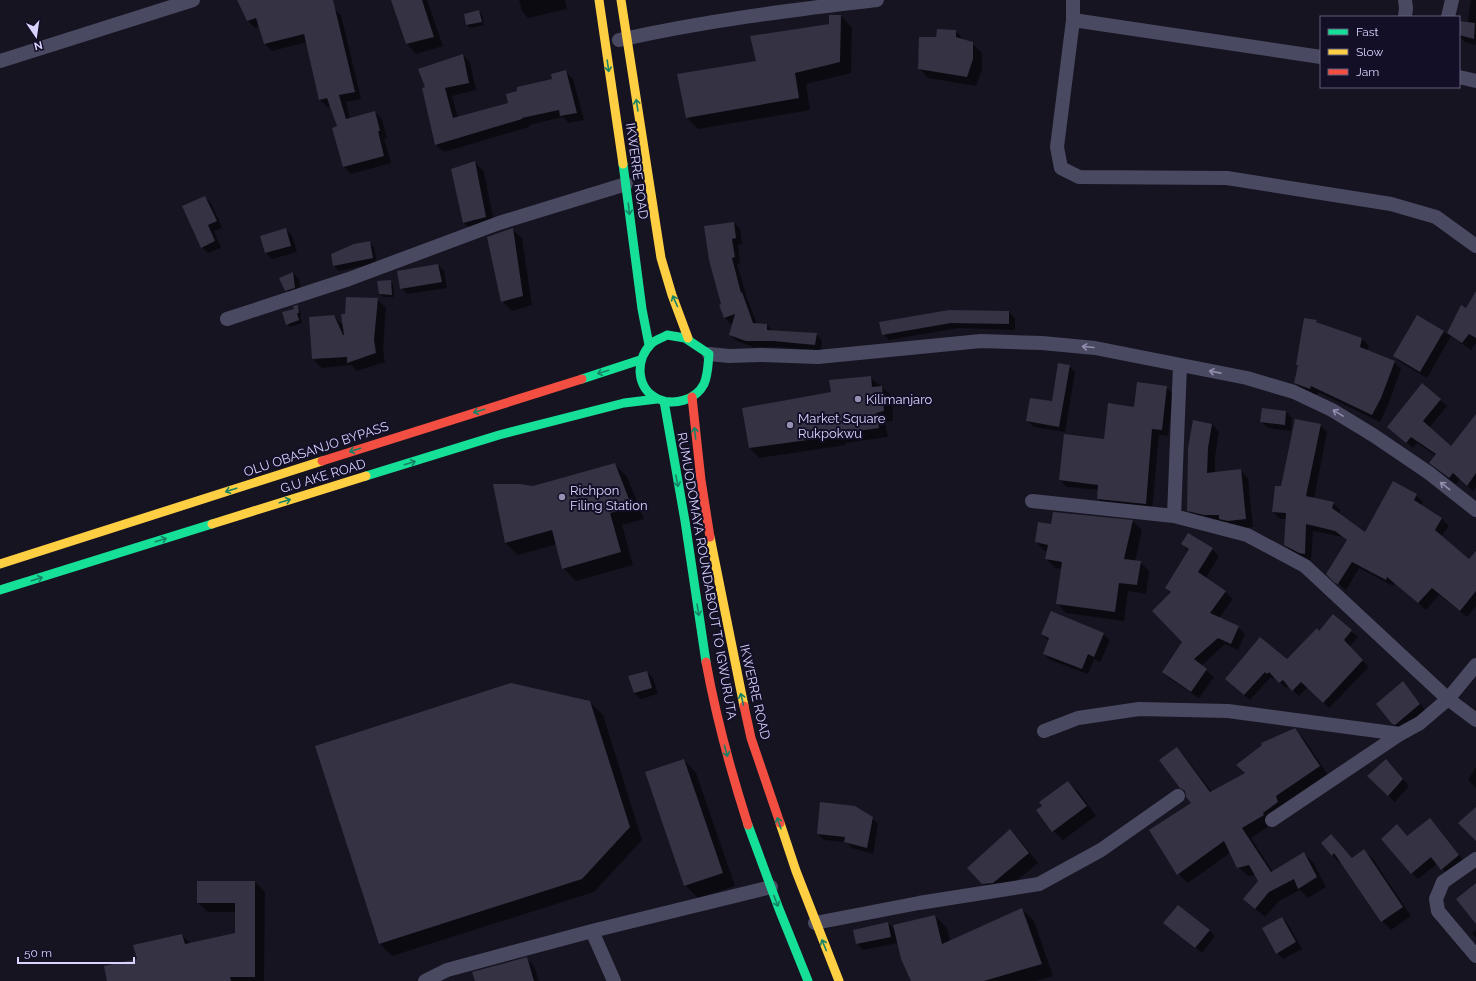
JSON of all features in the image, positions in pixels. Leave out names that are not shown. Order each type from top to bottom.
[{"type":"main road","name":"IKWERRE ROAD","points":[[599,0],[626,184],[642,308],[649,345]]},
{"type":"main road","points":[[621,0],[662,258],[672,295],[688,338]]},
{"type":"main road","points":[[667,335],[678,335],[688,338],[709,354],[707,376],[704,384],[692,397],[678,402],[661,400],[651,394],[642,382],[640,375],[640,360],[643,352],[657,339],[667,335]]},
{"type":"main road","name":"OLU OBASANJO BYPASS","points":[[0,564],[640,360]]},
{"type":"main road","name":"IKWERRE ROAD","points":[[692,397],[701,480],[713,554],[746,716],[760,768],[796,871],[839,981]]},
{"type":"main road","name":"G.U AKE ROAD","points":[[0,590],[499,435],[616,405],[661,400]]},
{"type":"main road","name":"RUMUODOMAYA ROUNDABOUT TO IGWURUTA","points":[[661,400],[685,520],[711,688],[724,744],[739,794],[771,887],[808,981]]},
{"type":"street","points":[[0,61],[193,0]]},
{"type":"street","points":[[605,42],[710,22],[789,10],[877,0]]},
{"type":"street","points":[[1073,0],[1073,20],[1057,147],[1061,168],[1079,177],[1227,178],[1391,204],[1436,217],[1476,246]]},
{"type":"street","points":[[1405,0],[1405,16]]},
{"type":"street","points":[[1448,16],[1452,0]]},
{"type":"street","points":[[1073,20],[1320,57]]},
{"type":"street","points":[[1460,77],[1476,81]]},
{"type":"street","points":[[227,319],[349,279],[499,223],[626,184]]},
{"type":"street","points":[[709,354],[729,356],[761,355],[818,357],[981,341],[1027,342],[1095,348],[1246,378],[1294,392],[1332,410],[1373,435],[1429,473],[1476,510]]},
{"type":"street","points":[[1174,516],[1180,365]]},
{"type":"street","points":[[1032,501],[1174,516],[1246,535],[1305,566],[1448,699],[1476,720]]},
{"type":"street","points":[[1272,820],[1400,734],[1420,723],[1448,699],[1476,664]]},
{"type":"street","points":[[1044,731],[1078,718],[1139,708],[1228,710],[1400,734]]},
{"type":"street","points":[[816,923],[919,903],[1039,884],[1101,850],[1178,796]]},
{"type":"street","points":[[1476,859],[1443,882],[1436,899],[1438,911],[1476,956]]},
{"type":"street","points":[[425,981],[449,976],[592,931],[771,887]]},
{"type":"street","points":[[592,931],[614,981]]},
{"type":"building","points":[[237,0],[333,0],[355,92],[339,95],[346,119],[375,111],[384,156],[343,167],[332,128],[337,126],[327,98],[319,100],[304,34],[264,44],[256,18],[247,21]]},
{"type":"building","points":[[391,0],[422,0],[434,37],[406,44]]},
{"type":"building","points":[[479,10],[482,22],[466,25],[464,14]]},
{"type":"building","points":[[829,15],[841,15],[840,62],[795,73],[799,98],[686,118],[677,74],[756,61],[750,36],[829,24]]},
{"type":"building","points":[[1460,21],[1475,23],[1474,39],[1460,35]]},
{"type":"building","points":[[937,29],[956,30],[956,37],[973,42],[973,59],[967,77],[918,69],[919,37],[936,37]]},
{"type":"building","points":[[463,54],[469,83],[445,88],[453,118],[508,103],[506,94],[517,91],[517,87],[552,79],[551,74],[566,70],[577,113],[560,116],[559,110],[522,118],[435,145],[422,88],[425,87],[418,69]]},
{"type":"building","points":[[475,161],[486,217],[463,223],[451,169]]},
{"type":"building","points":[[205,196],[217,221],[208,225],[215,241],[201,248],[182,206]]},
{"type":"building","points":[[734,222],[736,238],[732,239],[735,257],[732,258],[741,293],[742,292],[753,323],[767,324],[767,330],[817,333],[815,345],[773,341],[746,341],[729,335],[735,314],[724,318],[719,305],[721,304],[709,260],[704,226]]},
{"type":"building","points":[[286,228],[291,246],[265,253],[260,236]]},
{"type":"building","points":[[513,228],[523,296],[501,302],[487,237]]},
{"type":"building","points":[[370,241],[373,258],[333,266],[331,254],[354,244]]},
{"type":"building","points":[[438,264],[442,282],[400,289],[397,271]]},
{"type":"building","points":[[293,272],[295,288],[285,291],[279,278]]},
{"type":"building","points":[[391,280],[392,295],[379,294],[377,281]]},
{"type":"building","points":[[1476,291],[1476,338],[1469,334],[1462,343],[1447,333],[1461,305],[1466,308]]},
{"type":"building","points":[[346,297],[378,298],[374,340],[376,353],[347,363],[347,357],[312,359],[309,317],[334,315],[344,335],[341,314],[345,314]]},
{"type":"building","points":[[298,305],[299,313],[297,313],[299,320],[286,325],[282,312],[294,309],[293,306]]},
{"type":"building","points":[[949,310],[1009,311],[1009,324],[951,323],[882,335],[879,322]]},
{"type":"building","points":[[1417,315],[1444,331],[1420,372],[1393,356]]},
{"type":"building","points":[[1304,318],[1317,320],[1316,322],[1362,338],[1360,347],[1395,361],[1381,398],[1372,415],[1311,386],[1310,389],[1294,383],[1298,365],[1296,365]]},
{"type":"building","points":[[1058,363],[1070,365],[1059,427],[1026,421],[1030,398],[1052,401]]},
{"type":"building","points":[[871,376],[872,387],[882,386],[884,411],[876,413],[879,428],[836,434],[837,436],[749,448],[742,408],[831,392],[829,380]]},
{"type":"building","points":[[1137,382],[1167,386],[1162,430],[1152,429],[1146,504],[1097,499],[1098,485],[1059,480],[1064,434],[1104,439],[1108,403],[1134,407]]},
{"type":"building","points":[[1422,383],[1441,399],[1423,421],[1451,446],[1476,414],[1476,473],[1467,486],[1453,473],[1449,478],[1429,463],[1436,454],[1411,437],[1406,443],[1387,427]]},
{"type":"building","points":[[1262,408],[1286,411],[1285,425],[1260,422]]},
{"type":"building","points":[[1295,419],[1321,424],[1306,496],[1334,502],[1332,508],[1365,532],[1393,481],[1417,494],[1414,500],[1442,518],[1435,530],[1469,559],[1476,551],[1476,591],[1460,611],[1432,588],[1418,603],[1387,577],[1386,580],[1352,562],[1338,584],[1335,583],[1326,574],[1347,540],[1335,531],[1306,524],[1305,554],[1299,553],[1284,545],[1286,513],[1272,512],[1275,486],[1281,486]]},
{"type":"building","points":[[1193,420],[1212,424],[1208,448],[1207,473],[1241,469],[1246,519],[1228,521],[1219,519],[1219,515],[1204,515],[1187,511],[1188,448]]},
{"type":"building","name":"Richpon Filing Station","points":[[615,463],[632,507],[610,513],[621,552],[562,569],[552,530],[505,543],[493,484],[520,484],[533,486]]},
{"type":"building","points":[[1053,512],[1133,520],[1124,559],[1141,561],[1137,585],[1119,583],[1115,612],[1056,604],[1062,562],[1045,559],[1048,545],[1035,542],[1038,522],[1051,524]]},
{"type":"building","points":[[1188,533],[1213,548],[1198,572],[1226,591],[1210,613],[1239,626],[1231,644],[1218,638],[1194,659],[1207,669],[1191,692],[1162,672],[1182,642],[1152,611],[1171,592],[1165,588],[1189,549],[1181,544]]},
{"type":"building","points":[[1051,611],[1104,633],[1094,657],[1088,654],[1082,669],[1043,654],[1049,638],[1041,634]]},
{"type":"building","points":[[1333,614],[1352,630],[1344,640],[1363,660],[1323,703],[1301,682],[1292,691],[1283,680],[1279,683],[1269,672],[1267,674],[1265,672],[1244,695],[1225,679],[1260,637],[1287,659],[1317,628],[1319,631]]},
{"type":"building","points":[[647,671],[652,688],[634,693],[628,676]]},
{"type":"building","points":[[1403,681],[1420,704],[1395,725],[1392,724],[1376,704]]},
{"type":"building","points":[[511,683],[590,701],[630,827],[582,879],[379,944],[315,746]]},
{"type":"building","points":[[1295,728],[1320,766],[1276,796],[1278,802],[1263,813],[1264,815],[1242,828],[1271,872],[1304,852],[1317,877],[1298,889],[1294,879],[1269,892],[1255,909],[1243,899],[1258,881],[1249,865],[1237,868],[1224,841],[1177,875],[1149,830],[1191,803],[1186,797],[1185,791],[1180,788],[1159,760],[1177,747],[1210,792],[1245,773],[1236,765],[1262,745],[1261,743]]},
{"type":"building","points":[[684,759],[723,873],[684,886],[645,772]]},
{"type":"building","points":[[1386,759],[1403,779],[1388,796],[1367,776]]},
{"type":"building","points":[[1068,781],[1087,806],[1052,832],[1036,810],[1042,806],[1039,802]]},
{"type":"building","points":[[820,802],[855,806],[873,817],[867,848],[844,842],[845,837],[817,834]]},
{"type":"building","points":[[1476,807],[1476,841],[1458,823]]},
{"type":"building","points":[[1430,818],[1459,855],[1441,870],[1431,857],[1411,874],[1381,839],[1397,824],[1407,836]]},
{"type":"building","points":[[1010,829],[1029,853],[993,883],[982,884],[967,868]]},
{"type":"building","points":[[1331,834],[1352,858],[1364,849],[1403,907],[1381,922],[1334,853],[1332,856],[1321,843]]},
{"type":"building","points":[[197,881],[255,881],[255,977],[230,977],[231,981],[107,981],[104,966],[137,959],[133,945],[182,934],[185,944],[235,933],[235,903],[197,903]]},
{"type":"building","points":[[1476,883],[1476,924],[1456,899]]},
{"type":"building","points":[[1178,905],[1210,930],[1195,948],[1163,923]]},
{"type":"building","points":[[1022,908],[1042,964],[984,981],[911,981],[901,959],[893,925],[935,915],[942,944]]},
{"type":"building","points":[[1282,917],[1296,942],[1276,954],[1262,928]]},
{"type":"building","points":[[888,922],[891,937],[856,944],[853,930]]},
{"type":"building","points":[[527,957],[534,981],[475,981],[472,972]]},
{"type":"traffic: fast","points":[[623,164],[642,309],[649,345]]},
{"type":"traffic: fast","points":[[667,335],[685,338],[709,354],[708,369],[704,384],[696,394],[690,398],[677,402],[664,401],[651,394],[645,388],[640,374],[642,358],[646,351],[651,344],[667,335]]},
{"type":"traffic: fast","points":[[582,379],[640,360]]},
{"type":"traffic: fast","points":[[366,476],[499,435],[624,403],[657,399]]},
{"type":"traffic: fast","points":[[664,401],[685,521],[706,662]]},
{"type":"traffic: fast","points":[[0,590],[212,524]]},
{"type":"traffic: fast","points":[[748,825],[779,909],[808,981]]},
{"type":"traffic: slow","points":[[599,0],[623,164]]},
{"type":"traffic: slow","points":[[621,0],[661,258],[672,295],[688,338]]},
{"type":"traffic: slow","points":[[0,564],[322,461]]},
{"type":"traffic: slow","points":[[212,524],[366,476]]},
{"type":"traffic: slow","points":[[710,537],[744,706]]},
{"type":"traffic: slow","points":[[780,823],[796,871],[839,981]]},
{"type":"traffic: jam","points":[[322,461],[582,379]]},
{"type":"traffic: jam","points":[[692,397],[701,480],[710,537]]},
{"type":"traffic: jam","points":[[706,662],[724,744],[748,825]]},
{"type":"traffic: jam","points":[[744,706],[751,738],[780,823]]},
{"type":"place","name":"Kilimanjaro","points":[[858,399]]},
{"type":"place","name":"Market Square Rukpokwu","points":[[790,425]]},
{"type":"place","name":"Richpon Filing Station","points":[[562,497]]}]
